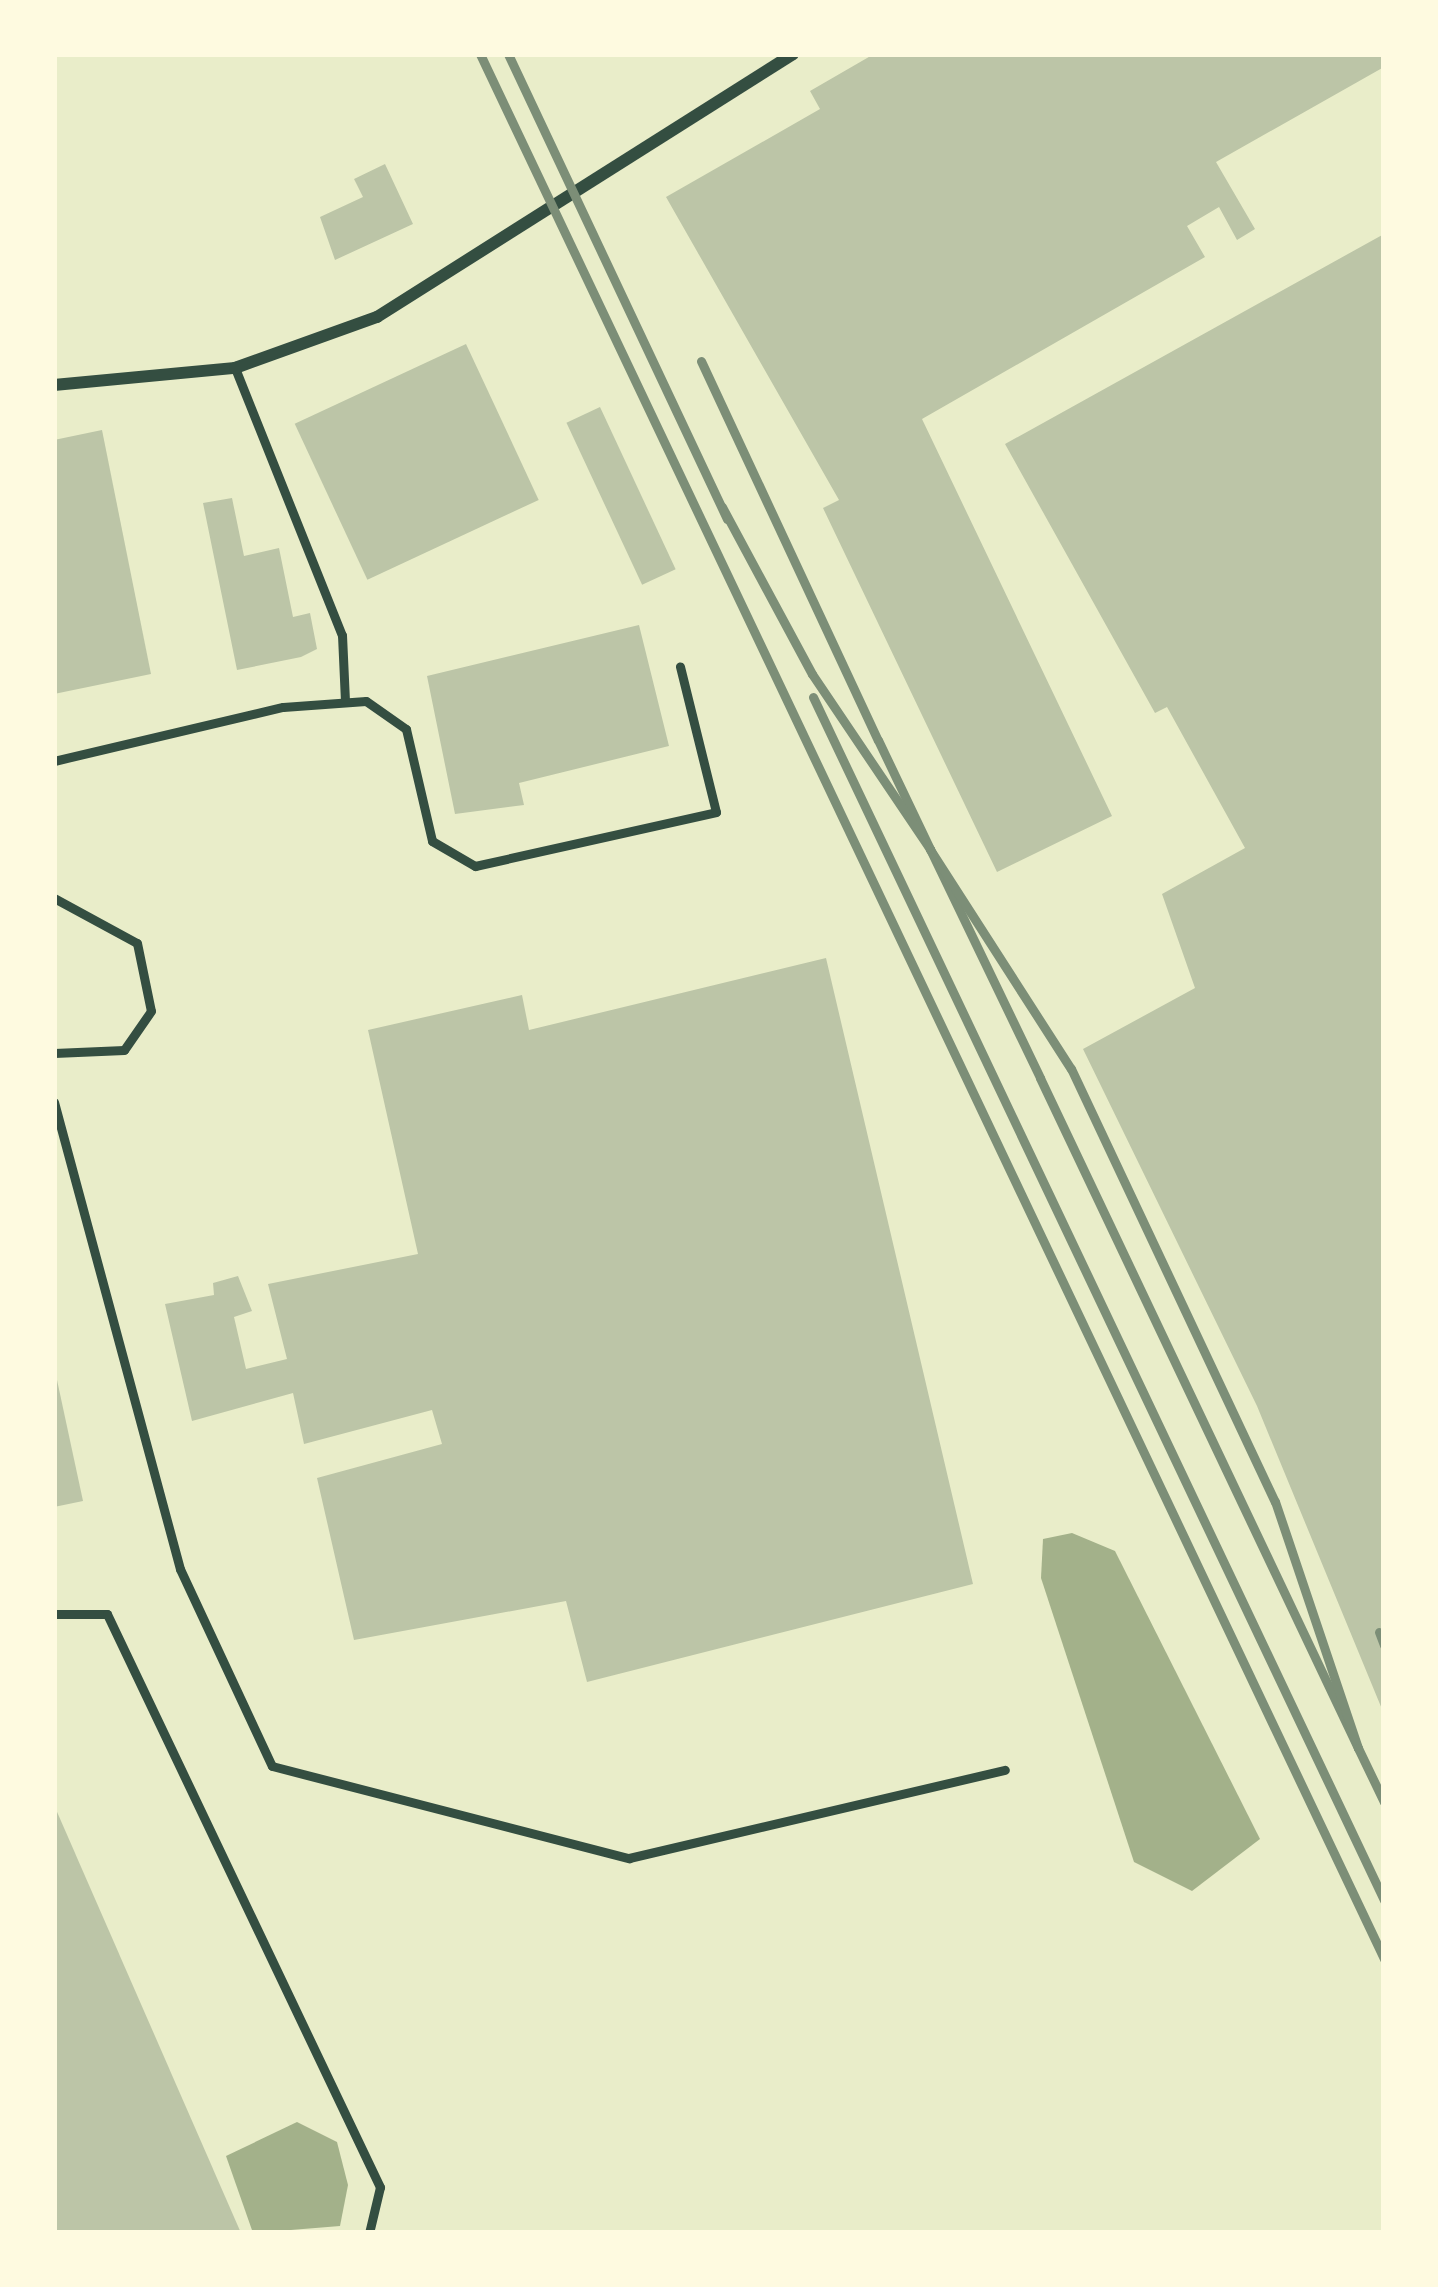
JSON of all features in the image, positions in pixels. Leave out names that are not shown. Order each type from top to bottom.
[{"type":"street","points":[[54,385],[235,368],[376,317],[793,54]]},
{"type":"lane","points":[[235,368],[342,634],[345,702]]},
{"type":"lane","points":[[54,761],[345,702],[399,718],[432,842],[475,866],[716,812],[680,666]]},
{"type":"lane","points":[[54,898],[136,943],[151,1011],[124,1050],[54,1053]]},
{"type":"lane","points":[[54,1102],[180,1569],[272,1766],[628,1858],[1006,1770]]},
{"type":"lane","points":[[54,1614],[106,1615],[380,2187],[369,2233]]},
{"type":"shaded area","points":[[1072,1533],[1115,1551],[1260,1839],[1192,1891],[1134,1862],[1041,1578],[1043,1539]]},
{"type":"shaded area","points":[[297,2122],[337,2142],[348,2185],[340,2226],[253,2233],[226,2156]]},
{"type":"building","points":[[874,54],[1384,54],[1384,67],[1216,162],[1255,229],[1237,240],[1219,207],[1187,226],[1205,257],[922,419],[1112,816],[997,872],[823,508],[839,500],[666,197],[820,109],[810,91]]},
{"type":"building","points":[[385,164],[413,224],[335,260],[320,217],[363,197],[354,179]]},
{"type":"building","points":[[1384,234],[1384,1714],[1257,1406],[1083,1049],[1195,988],[1162,894],[1245,848],[1167,707],[1155,713],[1005,444]]},
{"type":"building","points":[[466,344],[539,500],[367,580],[295,424]]},
{"type":"building","points":[[600,407],[676,569],[642,585],[566,423]]},
{"type":"building","points":[[102,430],[151,674],[54,694],[54,440]]},
{"type":"building","points":[[232,498],[244,556],[279,548],[293,617],[310,613],[317,649],[301,657],[237,670],[203,503]]},
{"type":"building","points":[[639,625],[669,746],[519,783],[524,805],[455,814],[427,676]]},
{"type":"building","points":[[826,958],[973,1584],[587,1682],[566,1601],[354,1640],[317,1478],[442,1444],[432,1410],[304,1444],[293,1393],[192,1421],[165,1304],[214,1295],[213,1283],[238,1276],[252,1311],[234,1317],[246,1369],[287,1359],[268,1284],[418,1254],[368,1030],[522,995],[529,1030]]},
{"type":"building","points":[[54,1366],[83,1501],[54,1507]]},
{"type":"building","points":[[54,1805],[241,2233],[54,2233]]},
{"type":"railway","points":[[480,54],[1384,1959]]},
{"type":"railway","points":[[508,54],[727,519]]},
{"type":"railway","points":[[701,361],[878,740],[930,849],[1040,1078],[1358,1748],[1275,1502],[1071,1069],[930,849],[812,674],[722,507]]},
{"type":"railway","points":[[813,697],[1384,1900]]},
{"type":"railway","points":[[1379,1632],[1384,1645]]},
{"type":"railway","points":[[1358,1748],[1384,1802]]}]
